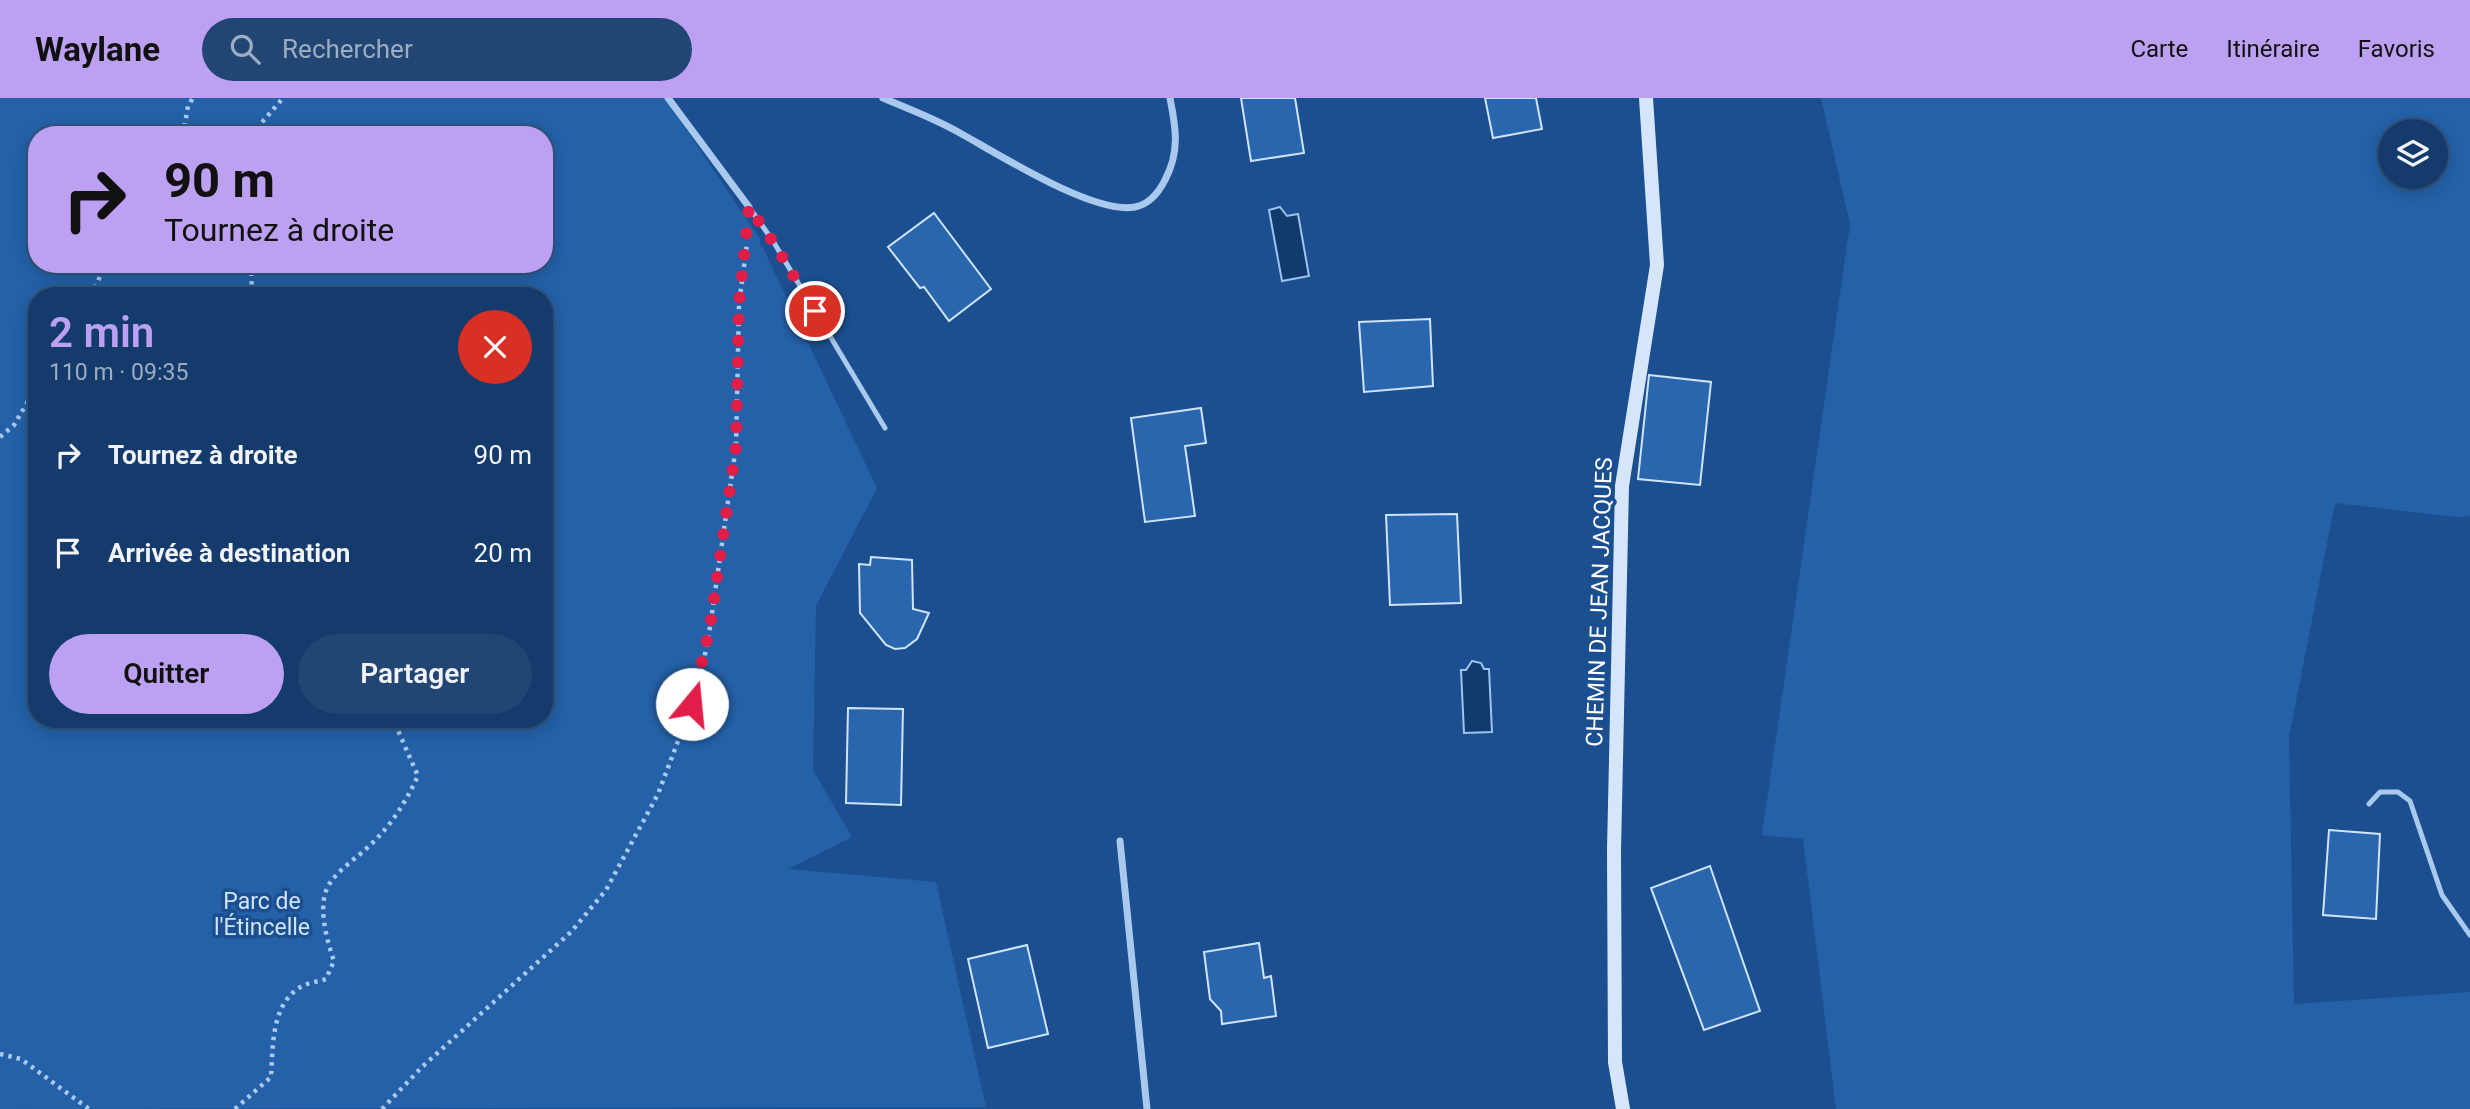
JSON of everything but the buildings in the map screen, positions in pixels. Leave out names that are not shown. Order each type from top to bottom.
[{"type":"street","points":[[668,98],[749,207]]},
{"type":"street","points":[[883,98],[941,122],[1042,178],[1095,203],[1135,207],[1157,196],[1172,168],[1178,137],[1170,98]]},
{"type":"street","name":"CHEMIN DE JEAN JACQUES","points":[[1623,1109],[1615,1062],[1614,850],[1620,540],[1622,486],[1657,265],[1646,98]]},
{"type":"street","points":[[1120,841],[1147,1109]]},
{"type":"lane","points":[[749,207],[885,428]]},
{"type":"lane","points":[[2369,804],[2380,792],[2398,792],[2410,801],[2442,895],[2470,935]]},
{"type":"path","points":[[185,126],[188,106],[193,98]]},
{"type":"path","points":[[259,126],[283,98]]},
{"type":"path","points":[[382,1109],[422,1067],[571,932],[606,890],[658,794],[692,704],[710,627],[736,446],[739,304],[749,207]]},
{"type":"path","points":[[0,437],[14,425],[28,401]]},
{"type":"path","points":[[236,1109],[271,1077],[274,1036],[281,1006],[299,988],[326,979],[334,961],[327,940],[324,905],[328,884],[372,844],[404,807],[418,776],[397,728]]},
{"type":"path","points":[[0,1054],[21,1059],[89,1109]]},
{"type":"green space","name":"Parc de l'Étincelle","points":[[0,98],[665,98],[760,239],[761,249],[762,246],[877,488],[816,606],[813,770],[852,837],[788,869],[936,882],[986,1107],[0,1109]]},
{"type":"green space","points":[[1821,98],[2470,98],[2470,516],[2456,517],[2335,503],[2289,737],[2294,1004],[2470,992],[2470,1109],[1836,1109],[1803,839],[1762,835],[1850,224]]},
{"type":"shaded area","points":[[1280,207],[1287,216],[1298,214],[1309,276],[1282,281],[1269,210]]},
{"type":"shaded area","points":[[1472,661],[1481,663],[1484,669],[1489,669],[1492,732],[1464,733],[1461,670],[1466,670]]},
{"type":"route","points":[[692,704],[710,627],[736,446],[739,304],[749,207],[815,311]]}]
